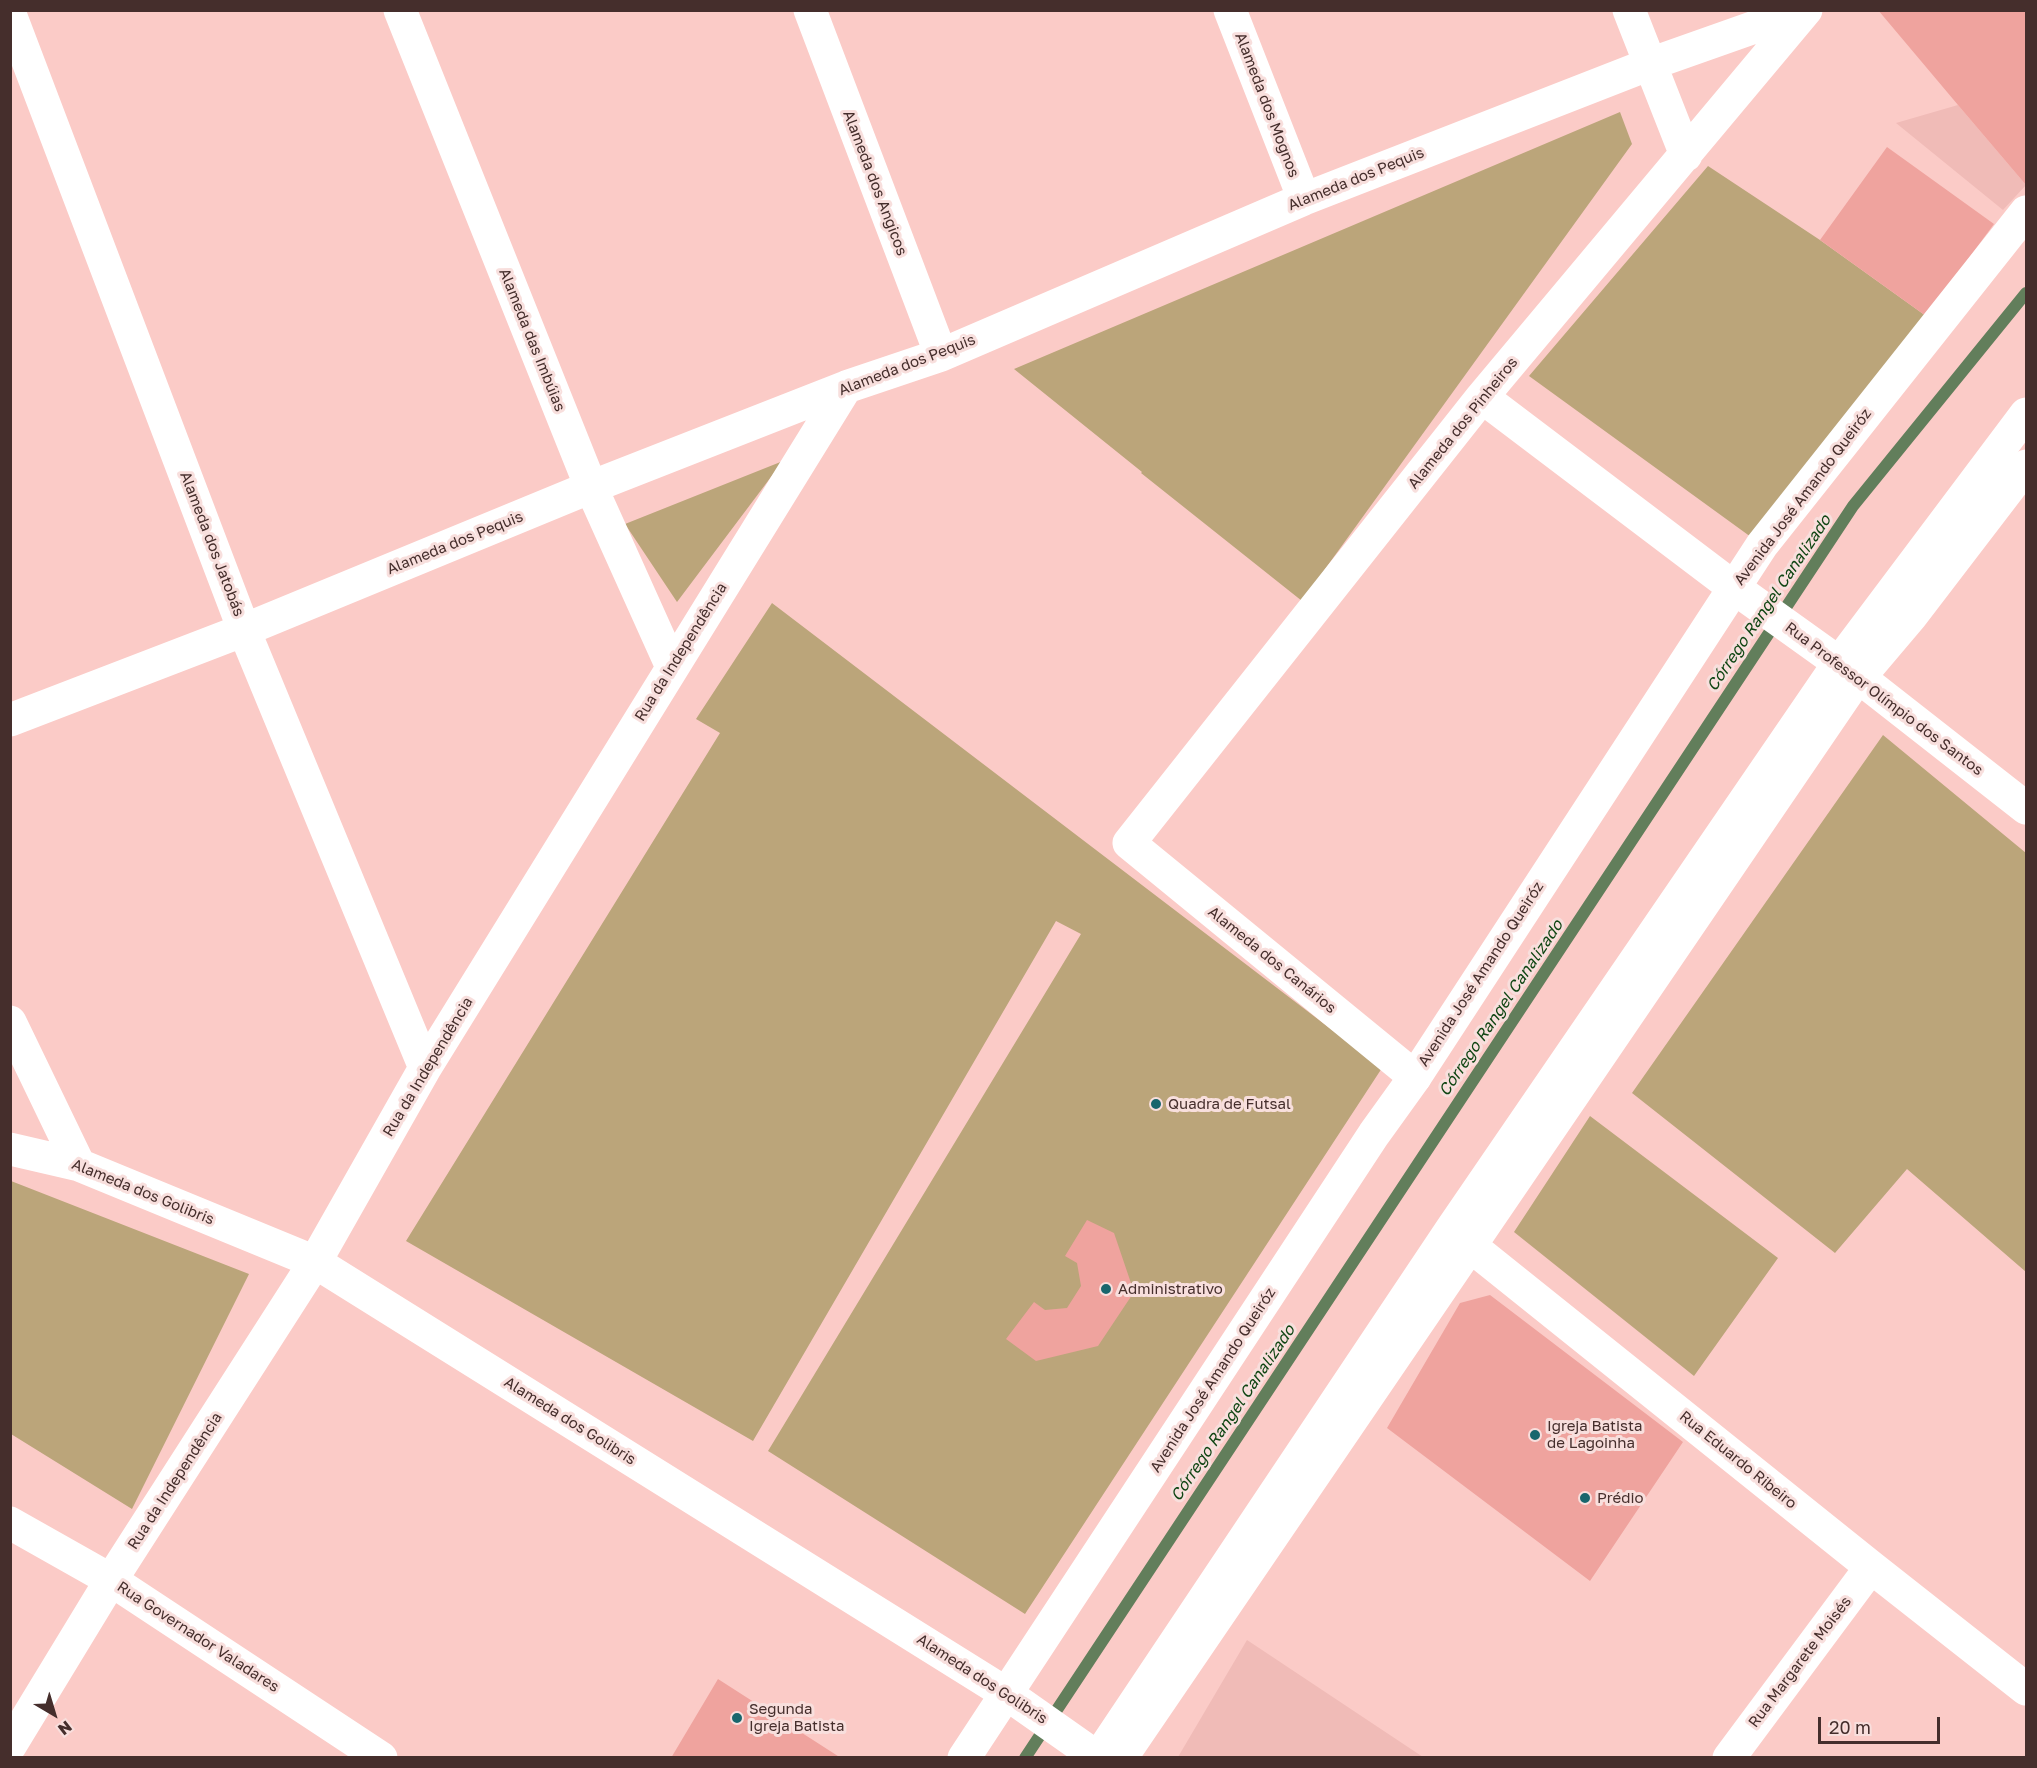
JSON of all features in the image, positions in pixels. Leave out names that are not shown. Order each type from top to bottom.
[{"type":"street","name":"Alameda das Imbúias","points":[[400,10],[591,487],[672,667]]},
{"type":"street","name":"Alameda dos Angicos","points":[[810,10],[941,355]]},
{"type":"street","name":"Alameda dos Mognos","points":[[1230,10],[1304,199]]},
{"type":"street","points":[[1629,10],[1686,155]]},
{"type":"street","name":"Alameda dos Pequis","points":[[10,720],[244,630],[591,487],[846,387],[941,355],[1304,199],[1650,64],[1804,10]]},
{"type":"street","name":"Alameda dos Pinheiros","points":[[1129,843],[1482,397],[1686,155],[1804,10]]},
{"type":"street","name":"Alameda dos Jatobás","points":[[10,14],[244,630],[426,1068]]},
{"type":"street","name":"Avenida José Amando Queiróz","points":[[964,1758],[1015,1699],[1361,1154],[1743,594],[1762,545],[2026,212]]},
{"type":"street","name":"Rua da Independência","points":[[10,1746],[111,1580],[315,1262],[426,1068],[846,387]]},
{"type":"street","name":"Rua Professor Olímpio dos Santos","points":[[1482,397],[1743,594],[1839,663],[2026,808]]},
{"type":"street","points":[[1121,1758],[1839,663],[2026,414]]},
{"type":"street","points":[[1839,663],[1912,615],[2026,466]]},
{"type":"street","name":"Alameda dos Canários","points":[[1129,843],[1414,1077]]},
{"type":"street","points":[[10,1022],[79,1165]]},
{"type":"street","name":"Alameda dos Golibris","points":[[10,1149],[79,1165],[315,1262],[1015,1699],[1092,1753]]},
{"type":"street","points":[[1092,1753],[1460,1238]]},
{"type":"street","name":"Rua Eduardo Ribeiro","points":[[1460,1238],[2026,1689]]},
{"type":"street","name":"Rua Governador Valadares","points":[[10,1522],[111,1580],[381,1758]]},
{"type":"street","name":"Rua Margarete Moisés","points":[[1729,1758],[1871,1567]]},
{"type":"shaded area","points":[[1958,105],[2026,185],[2003,210],[1896,123]]},
{"type":"shaded area","points":[[1620,112],[1632,144],[1302,601],[1014,369]]},
{"type":"shaded area","points":[[1708,166],[1820,240],[1926,316],[1762,545],[1529,376]]},
{"type":"shaded area","points":[[783,461],[677,602],[625,524]]},
{"type":"shaded area","points":[[772,603],[1382,1068],[1025,1614],[768,1451],[1081,934],[1056,921],[753,1441],[406,1241],[720,733],[696,719]]},
{"type":"shaded area","points":[[1883,735],[2026,853],[2026,1272],[1907,1169],[1835,1253],[1632,1093]]},
{"type":"shaded area","points":[[1590,1116],[1778,1258],[1694,1376],[1514,1232]]},
{"type":"shaded area","points":[[11,1181],[249,1274],[132,1509],[11,1434]]},
{"type":"shaded area","points":[[1247,1640],[1423,1757],[1178,1757]]},
{"type":"building","points":[[1878,10],[2026,10],[2026,185],[1958,105]]},
{"type":"building","points":[[1887,147],[1994,224],[1926,316],[1820,240]]},
{"type":"building","name":"Administrativo","points":[[1087,1220],[1114,1233],[1134,1292],[1098,1346],[1036,1361],[1006,1339],[1034,1302],[1045,1310],[1067,1308],[1081,1286],[1077,1263],[1065,1256]]},
{"type":"building","name":"Igreja Batista de Lagoinha","points":[[1490,1295],[1683,1442],[1590,1581],[1387,1428],[1460,1303]]},
{"type":"building","name":"Segunda Igreja Batista","points":[[718,1679],[841,1758],[671,1758]]},
{"type":"waterway","name":"Córrego Rangel Canalizado","points":[[1025,1758],[1853,506],[2026,293]]},
{"type":"place","name":"Quadra de Futsal","points":[[1156,1104]]},
{"type":"place","name":"Administrativo","points":[[1106,1289]]},
{"type":"place","name":"Igreja Batista de Lagoinha","points":[[1535,1435]]},
{"type":"place","name":"Prédio","points":[[1585,1498]]},
{"type":"place","name":"Segunda Igreja Batista","points":[[737,1718]]}]
